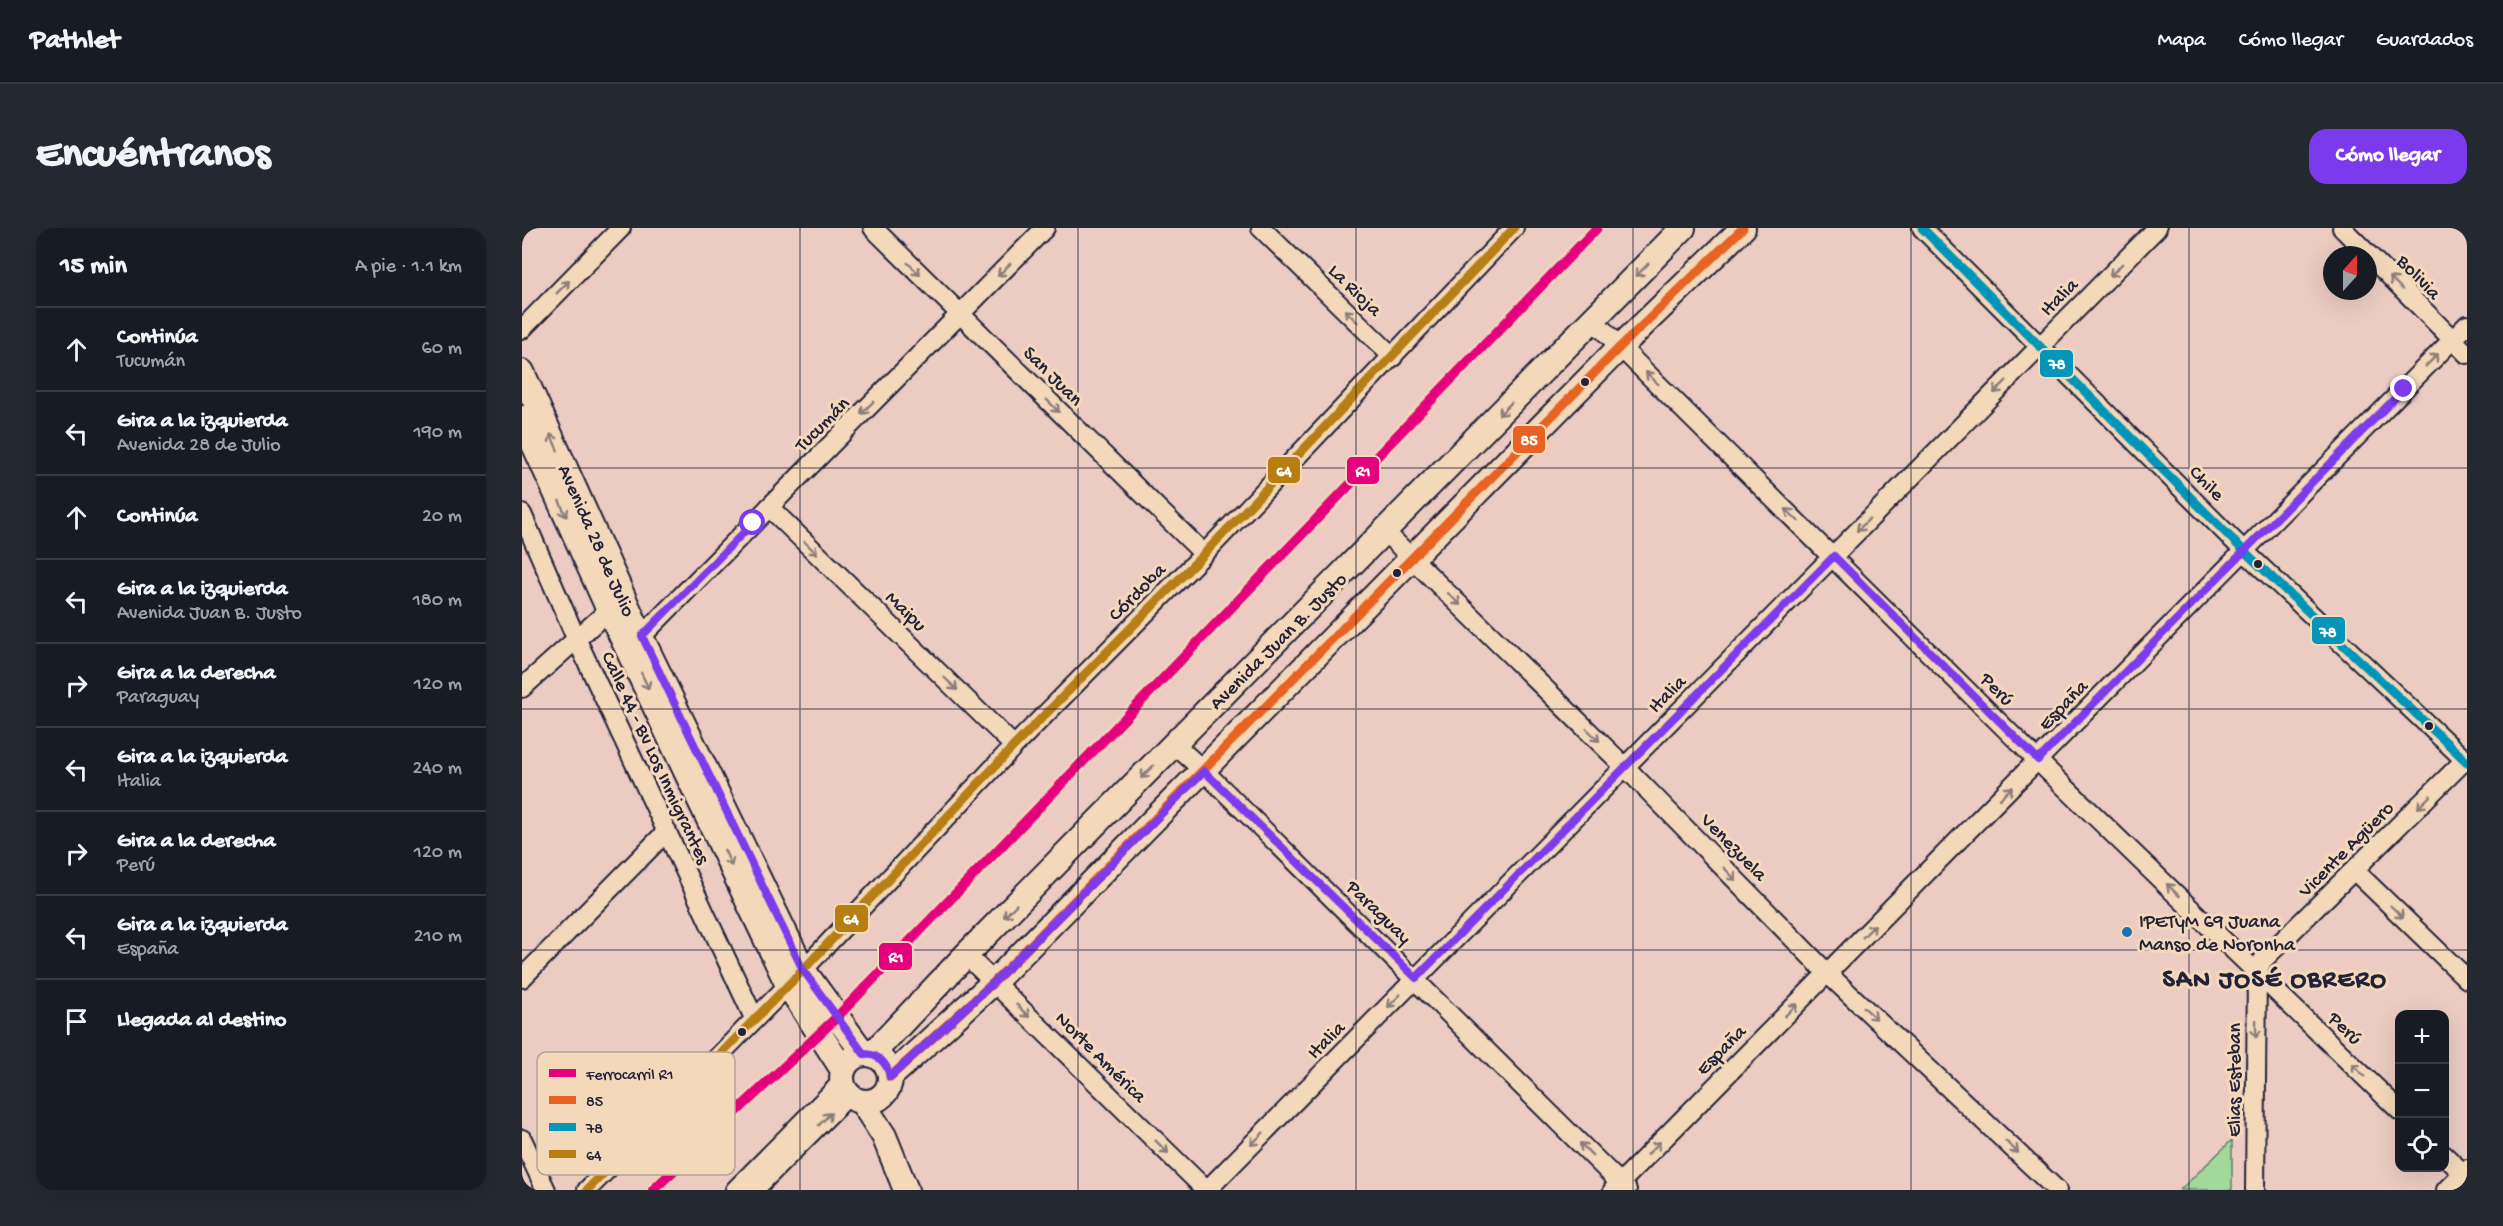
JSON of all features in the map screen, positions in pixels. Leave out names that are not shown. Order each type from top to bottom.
[{"type":"main road","name":"Avenida Juan B. Justo","points":[[868,1054],[1683,228]]},
{"type":"main road","name":"Avenida Juan B. Justo","points":[[889,1083],[994,982],[1204,771],[1620,347],[1743,228]]},
{"type":"main road","name":"Avenida 28 de Julio","points":[[522,372],[635,643],[849,1087],[884,1136],[906,1190]]},
{"type":"main road","name":"Avenida 28 de Julio","points":[[522,418],[609,610],[635,643]]},
{"type":"main road","name":"Avenida 28 de Julio","points":[[795,977],[868,1054]]},
{"type":"main road","points":[[884,1136],[889,1083],[885,1063],[868,1054],[851,1059],[849,1087],[877,1099],[889,1083]]},
{"type":"street","points":[[522,329],[621,228]]},
{"type":"street","name":"San Juan","points":[[873,228],[1204,554]]},
{"type":"street","name":"Tucumán","points":[[635,643],[1045,228]]},
{"type":"street","name":"La Rioja","points":[[1261,228],[1393,357]]},
{"type":"street","name":"Córdoba","points":[[721,1052],[1014,746],[1204,554],[1514,228]]},
{"type":"street","name":"Chile","points":[[1922,228],[2042,345],[2244,551],[2466,760]]},
{"type":"street","name":"Italia","points":[[1206,1190],[2157,228]]},
{"type":"street","name":"Bolivia","points":[[2342,228],[2467,354]]},
{"type":"street","name":"Perú","points":[[1593,320],[2038,760],[2395,1106]]},
{"type":"street","name":"España","points":[[1620,1188],[1827,973],[2467,325]]},
{"type":"street","name":"Maipu","points":[[770,507],[1014,746]]},
{"type":"street","name":"Calle 44 - Bv Los Inmigrantes","points":[[522,514],[576,638],[754,1018]]},
{"type":"street","name":"Venezuela","points":[[1384,531],[1625,767],[1827,973],[2049,1187]]},
{"type":"street","points":[[522,688],[609,610]]},
{"type":"street","name":"Paraguay","points":[[1174,744],[1416,978],[1620,1188]]},
{"type":"street","name":"Vicente Agüero","points":[[2257,970],[2263,960],[2466,760]]},
{"type":"street","points":[[522,978],[667,831]]},
{"type":"street","points":[[2355,871],[2467,979]]},
{"type":"street","name":"Norte América","points":[[966,955],[1206,1190]]},
{"type":"street","name":"Elias Esteban","points":[[2255,1190],[2257,970]]},
{"type":"street","points":[[735,1190],[849,1087]]},
{"type":"street","points":[[753,1190],[849,1087]]},
{"type":"street","points":[[522,1139],[537,1171]]},
{"type":"street","points":[[2446,1190],[2466,1173],[2449,1158]]},
{"type":"street","points":[[539,1175],[546,1190]]},
{"type":"street","name":"Córdoba","points":[[587,1190],[602,1175]]},
{"type":"green space","points":[[2232,1140],[2232,1190],[2180,1190]]},
{"type":"rail line","name":"R1","points":[[735,1113],[836,1018],[1597,228]]},
{"type":"rail line","name":"R1","points":[[653,1190],[669,1175]]},
{"type":"transit line","name":"64","points":[[722,1052],[1014,746],[1204,554],[1514,228]]},
{"type":"transit line","name":"85","points":[[890,1077],[994,982],[1620,347],[1743,228]]},
{"type":"transit line","name":"78","points":[[1922,228],[2244,551],[2467,762]]},
{"type":"transit line","name":"64","points":[[587,1190],[602,1175]]},
{"type":"place","name":"IPETyM 69 Juana Manso de Noronha","points":[[2127,932]]},
{"type":"district","name":"SAN JOSÉ OBRERO","points":[[2275,977]]},
{"type":"route","points":[[753,523],[642,636],[803,970],[864,1054],[872,1054],[885,1063],[890,1077],[994,982],[1204,771],[1416,978],[1834,556],[2038,760],[2404,389]]}]
